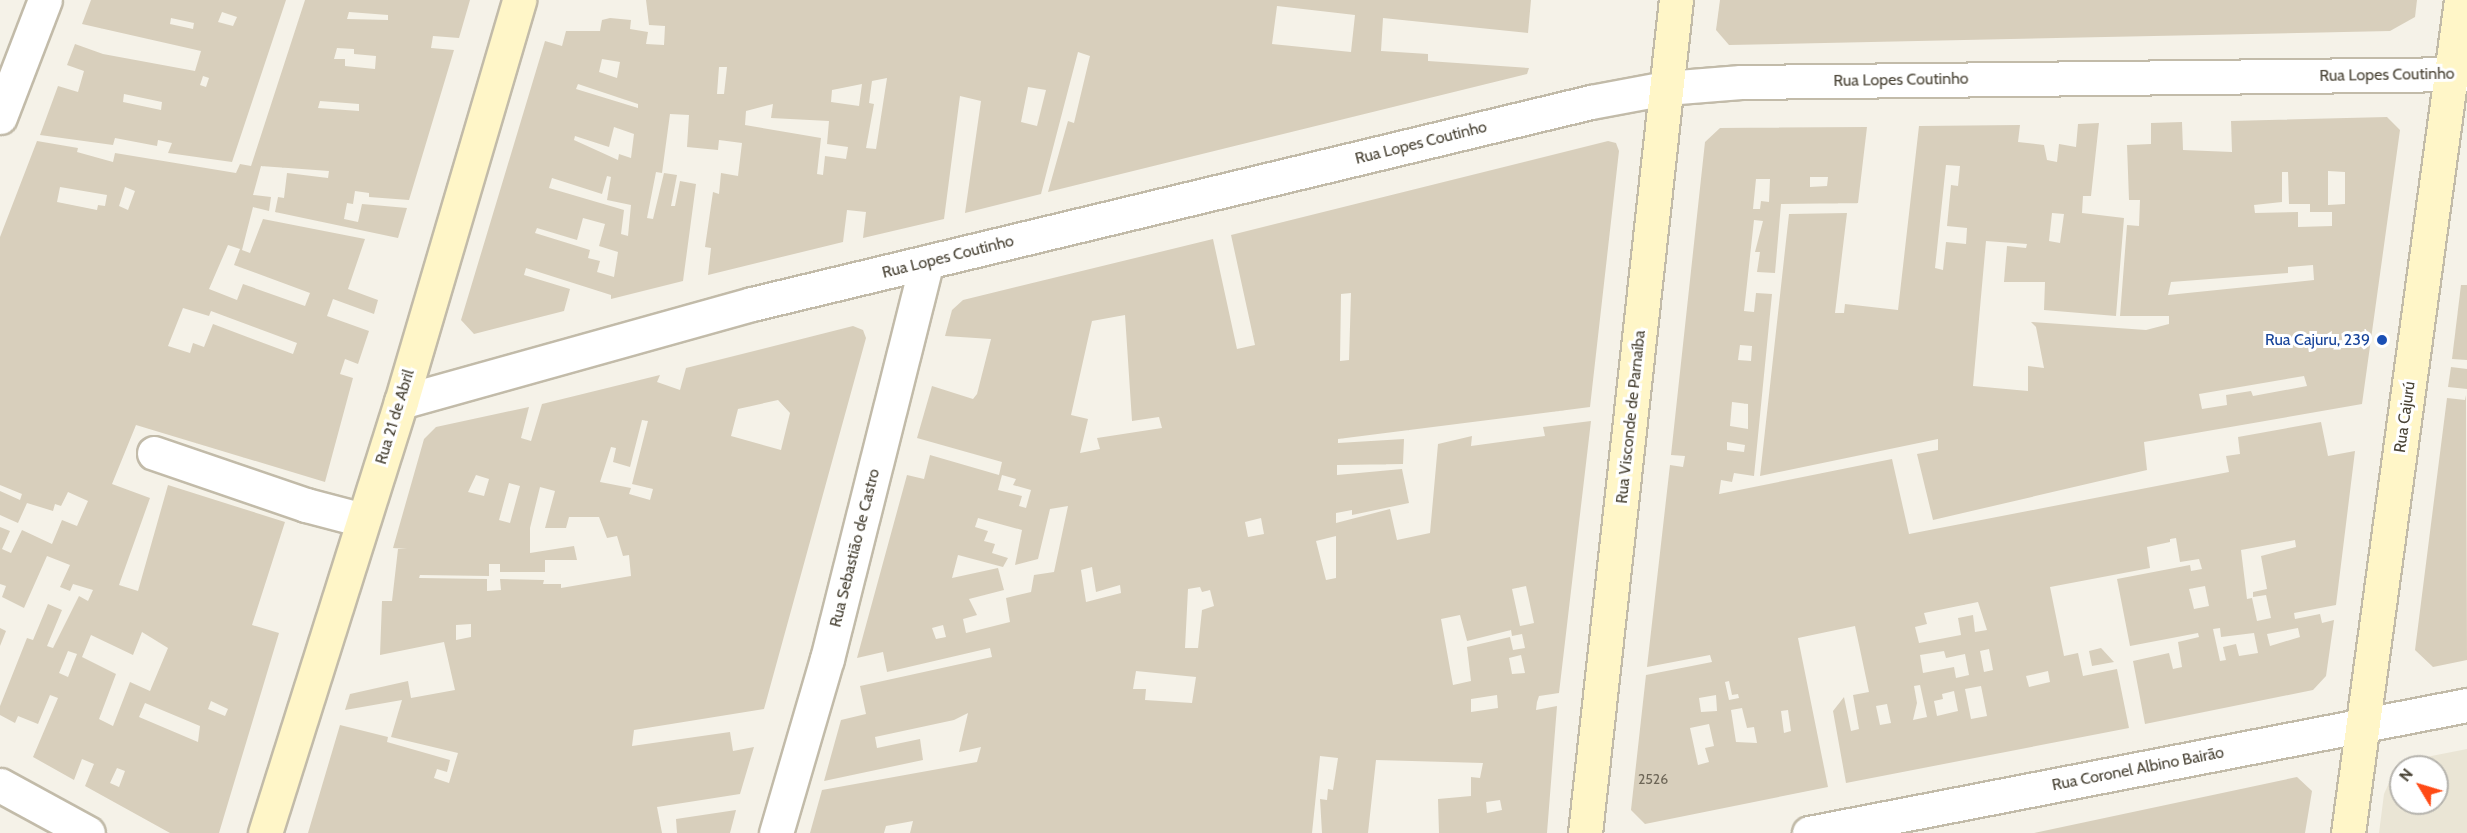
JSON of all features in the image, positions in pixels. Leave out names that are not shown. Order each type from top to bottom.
[{"type":"street","points":[[0,117],[45,0]]},
{"type":"street","name":"Rua 21 de Abril","points":[[265,833],[401,402],[519,0]]},
{"type":"street","name":"Rua Visconde de Parnaíba","points":[[1585,833],[1676,0]]},
{"type":"street","name":"Rua Cajurú","points":[[2348,833],[2459,74],[2461,0]]},
{"type":"street","name":"Rua Lopes Coutinho","points":[[401,402],[752,304],[1580,105],[1666,88],[1741,82],[2459,74]]},
{"type":"street","name":"Rua Sebastião de Castro","points":[[776,833],[827,659],[927,261]]},
{"type":"street","points":[[154,453],[306,505],[363,520]]},
{"type":"street","name":"Rua Coronel Albino Bairão","points":[[1809,833],[2467,705]]},
{"type":"street","points":[[0,785],[88,833]]},
{"type":"shaded area","points":[[2467,749],[2467,833],[2379,833],[2384,794],[2389,783],[2389,815],[2449,815],[2449,755],[2436,755]]},
{"type":"building","points":[[91,0],[286,0],[232,162],[168,153],[172,143],[158,140],[157,146],[115,138],[113,145],[40,135],[58,86],[78,92],[84,71],[67,65],[75,44],[103,54],[195,71],[201,51],[82,24]],"holes":[[[222,12],[237,17],[233,26],[218,22]],[[171,18],[194,23],[193,29],[170,24]],[[203,76],[209,78],[206,87],[200,85]],[[124,94],[162,102],[161,110],[123,102]]]},
{"type":"building","points":[[305,0],[470,0],[459,38],[433,36],[431,48],[454,50],[409,200],[369,197],[369,193],[355,191],[353,204],[347,203],[344,219],[358,222],[362,204],[407,208],[398,238],[275,212],[278,197],[284,198],[287,173],[328,178],[329,171],[261,166],[253,195],[271,197],[269,211],[253,207],[242,250],[250,253],[263,219],[365,239],[348,289],[378,300],[374,314],[333,299],[327,316],[369,331],[358,364],[345,359],[340,374],[353,378],[325,482],[136,425],[112,484],[150,498],[119,585],[138,591],[168,485],[285,522],[252,625],[279,633],[219,833],[170,833],[85,786],[94,764],[82,759],[74,780],[33,757],[58,698],[50,695],[38,724],[18,716],[15,723],[0,715],[0,706],[27,638],[33,640],[48,604],[62,610],[47,646],[53,648],[79,596],[88,601],[93,590],[73,584],[70,591],[60,587],[70,565],[47,556],[24,608],[2,597],[6,586],[0,584],[0,527],[10,531],[2,549],[11,553],[22,530],[52,544],[62,520],[77,526],[88,501],[68,492],[61,506],[55,504],[53,511],[27,503],[18,523],[0,515],[0,491],[20,500],[22,494],[0,485],[0,237],[37,141],[78,148],[77,152],[113,162],[115,153],[236,173],[240,164],[251,166]],"holes":[[[349,12],[388,15],[388,20],[347,19]],[[337,48],[354,49],[354,54],[376,56],[375,69],[345,66],[345,59],[334,59]],[[320,101],[359,104],[359,111],[318,108]],[[60,187],[107,195],[105,206],[98,205],[97,210],[57,202]],[[125,187],[135,191],[128,210],[119,206]],[[228,245],[240,249],[234,265],[310,293],[305,306],[243,284],[237,300],[209,289]],[[183,308],[209,316],[211,311],[297,343],[293,354],[213,324],[204,347],[193,343],[190,353],[168,346]],[[142,632],[168,648],[150,691],[130,682],[113,726],[99,719],[116,674],[82,657],[91,635],[133,655]],[[68,651],[77,654],[68,677],[59,673]],[[211,701],[228,709],[225,716],[208,709]],[[145,703],[200,726],[198,742],[139,717]],[[117,768],[125,771],[119,787],[110,783]]]},
{"type":"building","points":[[646,0],[1531,0],[1528,33],[1383,18],[1381,51],[1428,54],[1428,61],[1529,68],[1527,74],[1048,192],[1068,121],[1074,123],[1090,56],[1078,52],[1041,194],[965,213],[981,101],[960,96],[944,219],[863,238],[866,212],[847,210],[843,242],[708,275],[711,248],[705,247],[713,192],[719,194],[721,173],[738,176],[742,143],[719,140],[718,150],[687,147],[689,115],[670,114],[662,173],[656,172],[647,218],[653,219],[664,173],[677,175],[671,206],[675,206],[680,181],[696,184],[683,281],[611,299],[611,295],[526,268],[524,275],[570,289],[564,311],[474,334],[461,320],[545,41],[562,46],[566,31],[600,31],[602,20],[610,18],[631,20],[630,29],[648,32],[646,44],[664,45],[665,26],[649,25]],"holes":[[[1277,6],[1355,15],[1351,52],[1272,44]],[[602,59],[620,62],[617,78],[599,72]],[[719,67],[727,67],[724,94],[717,94]],[[887,78],[876,149],[866,148],[874,104],[869,103],[872,81]],[[578,84],[638,104],[638,108],[576,89]],[[862,84],[859,106],[831,102],[832,90]],[[1028,87],[1046,90],[1037,126],[1021,122]],[[773,104],[771,118],[829,121],[827,144],[848,147],[846,159],[825,156],[823,175],[817,174],[821,138],[745,125],[746,111]],[[614,127],[634,134],[631,158],[619,154],[618,160],[574,140],[575,136],[609,147]],[[607,176],[611,177],[607,200],[631,205],[628,236],[621,234],[624,210],[549,188],[552,178],[602,194]],[[583,218],[605,224],[599,246],[618,252],[614,277],[597,272],[600,261],[588,258],[590,250],[535,233],[537,228],[577,240]]]},
{"type":"building","points":[[1720,0],[2417,0],[2415,17],[2390,31],[1729,45],[1716,30]]},
{"type":"building","points":[[2387,117],[2400,130],[2362,404],[2144,442],[2147,470],[1933,520],[1917,454],[1938,450],[1938,439],[1760,476],[1789,214],[1847,213],[1835,313],[1844,313],[1845,304],[1898,310],[1919,126],[2020,125],[2018,142],[2044,145],[2047,160],[2057,162],[2059,144],[2076,147],[2078,124],[2099,123],[2091,196],[2083,196],[2082,213],[2124,218],[2116,316],[2044,310],[2045,282],[2004,282],[2007,246],[2026,248],[2027,244],[1986,241],[1973,386],[2028,391],[2028,366],[2044,368],[2036,327],[2031,322],[2146,330],[2169,324],[2169,316],[2120,316],[2127,225],[2139,226],[2140,200],[2129,200],[2127,145],[2151,144],[2151,123],[2182,122],[2183,150],[2232,152],[2231,121]],"holes":[[[1946,165],[1960,166],[1958,186],[1951,185],[1947,226],[1967,228],[1966,244],[1946,242],[1943,270],[1935,268]],[[2328,171],[2345,172],[2345,204],[2328,205]],[[2282,172],[2288,172],[2289,204],[2310,204],[2310,212],[2332,212],[2332,226],[2298,227],[2298,212],[2255,213],[2254,205],[2282,202]],[[2052,213],[2064,214],[2060,243],[2049,241]],[[2313,265],[2314,280],[2168,295],[2171,282],[2288,273],[2288,267]],[[2304,376],[2307,386],[2253,396],[2251,391],[2226,395],[2227,405],[2202,409],[2199,394]]]},
{"type":"building","points":[[1867,127],[1858,203],[1781,204],[1775,273],[1757,272],[1760,252],[1755,252],[1763,221],[1754,220],[1744,311],[1754,312],[1756,293],[1772,294],[1754,476],[1734,473],[1732,482],[1721,480],[1719,494],[1892,459],[1909,534],[2229,472],[2226,456],[2240,454],[2238,437],[2321,422],[2328,456],[2355,451],[2336,605],[2294,613],[2295,619],[2320,614],[2322,623],[2334,620],[2326,676],[2313,690],[2145,724],[2133,661],[2169,653],[2173,669],[2182,667],[2178,642],[2199,637],[2198,633],[2130,646],[2117,579],[2190,565],[2191,571],[2202,569],[2199,559],[2180,562],[2176,538],[2170,539],[2170,542],[2147,547],[2150,568],[2050,587],[2064,656],[2078,653],[2083,676],[2117,669],[2129,728],[1846,783],[1833,711],[1844,697],[1851,731],[1859,729],[1853,695],[1869,692],[1855,626],[1798,638],[1828,787],[1645,824],[1631,810],[1646,675],[1712,662],[1710,655],[1647,667],[1670,465],[1683,467],[1685,456],[1671,455],[1705,142],[1720,128]],"holes":[[[1810,177],[1828,177],[1827,186],[1810,187]],[[1756,179],[1770,179],[1769,202],[1761,201],[1760,209],[1753,209]],[[1740,345],[1752,346],[1751,361],[1738,360]],[[1732,402],[1748,404],[1748,429],[1730,426]],[[1727,442],[1745,445],[1744,452],[1727,450]],[[2295,540],[2296,547],[2261,556],[2267,589],[2253,592],[2253,597],[2266,595],[2271,618],[2257,621],[2252,598],[2247,599],[2241,550]],[[2205,586],[2209,606],[2194,609],[2189,589]],[[1978,602],[1987,630],[1975,632],[1973,615],[1958,618],[1961,635],[1919,643],[1915,627],[1927,624],[1924,613]],[[2220,628],[2221,637],[2254,633],[2258,653],[2239,656],[2236,644],[2223,647],[2226,660],[2220,661],[2213,629]],[[2298,628],[2300,637],[2270,646],[2267,634]],[[1989,649],[1993,670],[1984,672],[1980,651]],[[1944,651],[1946,658],[1965,654],[1969,675],[1956,678],[1954,667],[1923,673],[1920,655]],[[2048,671],[2050,682],[2029,687],[2026,676]],[[1729,681],[1732,695],[1738,694],[1739,698],[1729,700],[1725,682]],[[1920,685],[1927,717],[1913,720],[1917,703],[1914,686]],[[1981,686],[1987,716],[1971,719],[1965,689]],[[1954,691],[1958,711],[1937,716],[1934,701],[1943,699],[1942,694]],[[1716,695],[1717,711],[1701,712],[1699,698]],[[1887,704],[1891,723],[1880,725],[1876,706]],[[1742,708],[1747,728],[1754,727],[1757,743],[1736,742],[1731,710]],[[1788,710],[1791,731],[1784,733],[1781,711]],[[1709,724],[1714,746],[1705,748],[1709,762],[1698,765],[1690,728]]]},
{"type":"building","points":[[1608,141],[1616,143],[1619,151],[1590,407],[1338,439],[1338,443],[1404,439],[1403,464],[1337,465],[1337,475],[1402,469],[1409,503],[1352,515],[1352,510],[1336,513],[1336,523],[1390,509],[1397,540],[1430,533],[1438,444],[1472,436],[1471,446],[1545,436],[1543,427],[1591,421],[1559,693],[1539,696],[1536,710],[1557,706],[1547,833],[1439,833],[1438,799],[1471,796],[1471,777],[1480,778],[1483,763],[1376,760],[1368,833],[1322,833],[1320,799],[1327,800],[1328,789],[1333,790],[1338,758],[1320,756],[1312,833],[910,833],[913,821],[886,826],[884,833],[810,833],[822,790],[977,762],[981,747],[959,752],[968,713],[954,720],[875,737],[877,748],[920,739],[923,760],[824,781],[841,720],[866,714],[860,686],[992,657],[990,648],[887,672],[883,652],[857,658],[907,475],[924,479],[930,455],[999,475],[1002,462],[917,438],[932,386],[973,399],[977,394],[991,339],[945,336],[952,310],[963,300],[1213,239],[1237,349],[1255,345],[1231,235]],"holes":[[[1351,293],[1349,360],[1340,361],[1341,294]],[[1125,315],[1132,421],[1159,417],[1162,428],[1097,438],[1100,449],[1080,453],[1088,419],[1071,415],[1092,321]],[[1002,475],[1016,479],[1013,485],[1031,490],[1026,508],[1019,506],[1022,496],[998,490]],[[1068,506],[1054,572],[1034,575],[1031,592],[1006,598],[1010,622],[966,633],[963,619],[977,615],[969,599],[1004,590],[998,568],[952,578],[958,555],[1003,567],[1008,558],[992,553],[995,544],[984,541],[988,531],[975,527],[978,518],[1022,530],[1015,565],[1038,559],[1050,509]],[[1261,518],[1264,534],[1248,537],[1245,522]],[[1336,536],[1336,578],[1326,580],[1316,541]],[[1092,567],[1096,592],[1120,585],[1121,593],[1086,602],[1081,570]],[[1526,586],[1534,623],[1520,626],[1512,589]],[[1200,587],[1202,592],[1210,590],[1214,606],[1202,610],[1198,648],[1185,648],[1188,589]],[[1460,615],[1467,641],[1511,630],[1512,636],[1522,634],[1525,648],[1513,650],[1510,637],[1467,647],[1471,681],[1453,685],[1441,619]],[[943,625],[946,637],[936,639],[932,628]],[[1521,655],[1525,673],[1512,674],[1509,658]],[[1136,671],[1196,677],[1192,703],[1145,700],[1146,689],[1133,689]],[[1497,695],[1498,708],[1471,712],[1471,699]],[[1500,800],[1502,810],[1487,813],[1486,802]]]},
{"type":"building","points":[[2461,285],[2467,285],[2467,360],[2452,359]]},
{"type":"building","points":[[853,326],[863,330],[866,338],[764,709],[634,730],[632,746],[730,732],[733,751],[754,747],[740,794],[657,807],[662,833],[308,833],[340,725],[388,737],[387,742],[450,760],[447,772],[437,769],[434,778],[449,783],[458,753],[391,737],[402,700],[345,710],[350,694],[408,681],[411,698],[455,690],[444,642],[380,655],[382,601],[392,601],[398,549],[407,549],[393,548],[424,439],[436,427],[529,407],[521,438],[531,441],[542,404],[660,375],[657,382],[680,390],[686,368]],"holes":[[[778,400],[790,413],[781,450],[731,436],[738,409]],[[642,420],[648,421],[632,484],[653,489],[650,500],[629,494],[631,488],[600,482],[611,447],[616,448],[613,462],[630,467]],[[476,475],[489,479],[484,496],[468,492]],[[509,483],[520,486],[510,523],[499,520]],[[540,487],[555,491],[545,528],[566,528],[569,517],[599,517],[607,538],[617,536],[623,556],[629,555],[631,576],[561,588],[561,584],[543,584],[544,580],[500,579],[501,590],[487,591],[487,579],[419,578],[420,575],[489,576],[489,564],[500,564],[500,572],[545,572],[545,560],[577,560],[574,546],[530,553],[530,528]],[[471,624],[471,637],[456,640],[456,625]]]},
{"type":"building","points":[[2451,367],[2467,369],[2467,389],[2448,387]]},
{"type":"building","points":[[2466,395],[2467,660],[2433,667],[2415,650],[2447,398],[2465,400]]},
{"type":"building","points":[[0,628],[6,631],[0,646]]},
{"type":"building","points":[[2101,648],[2114,662],[2092,666],[2089,651]]},
{"type":"building","points":[[2297,777],[2312,791],[2305,833],[2034,833]]},
{"type":"building","points":[[736,810],[730,833],[677,833],[676,819]]},
{"type":"place","name":"Rua Cajuru, 239","points":[[2382,340]]}]
